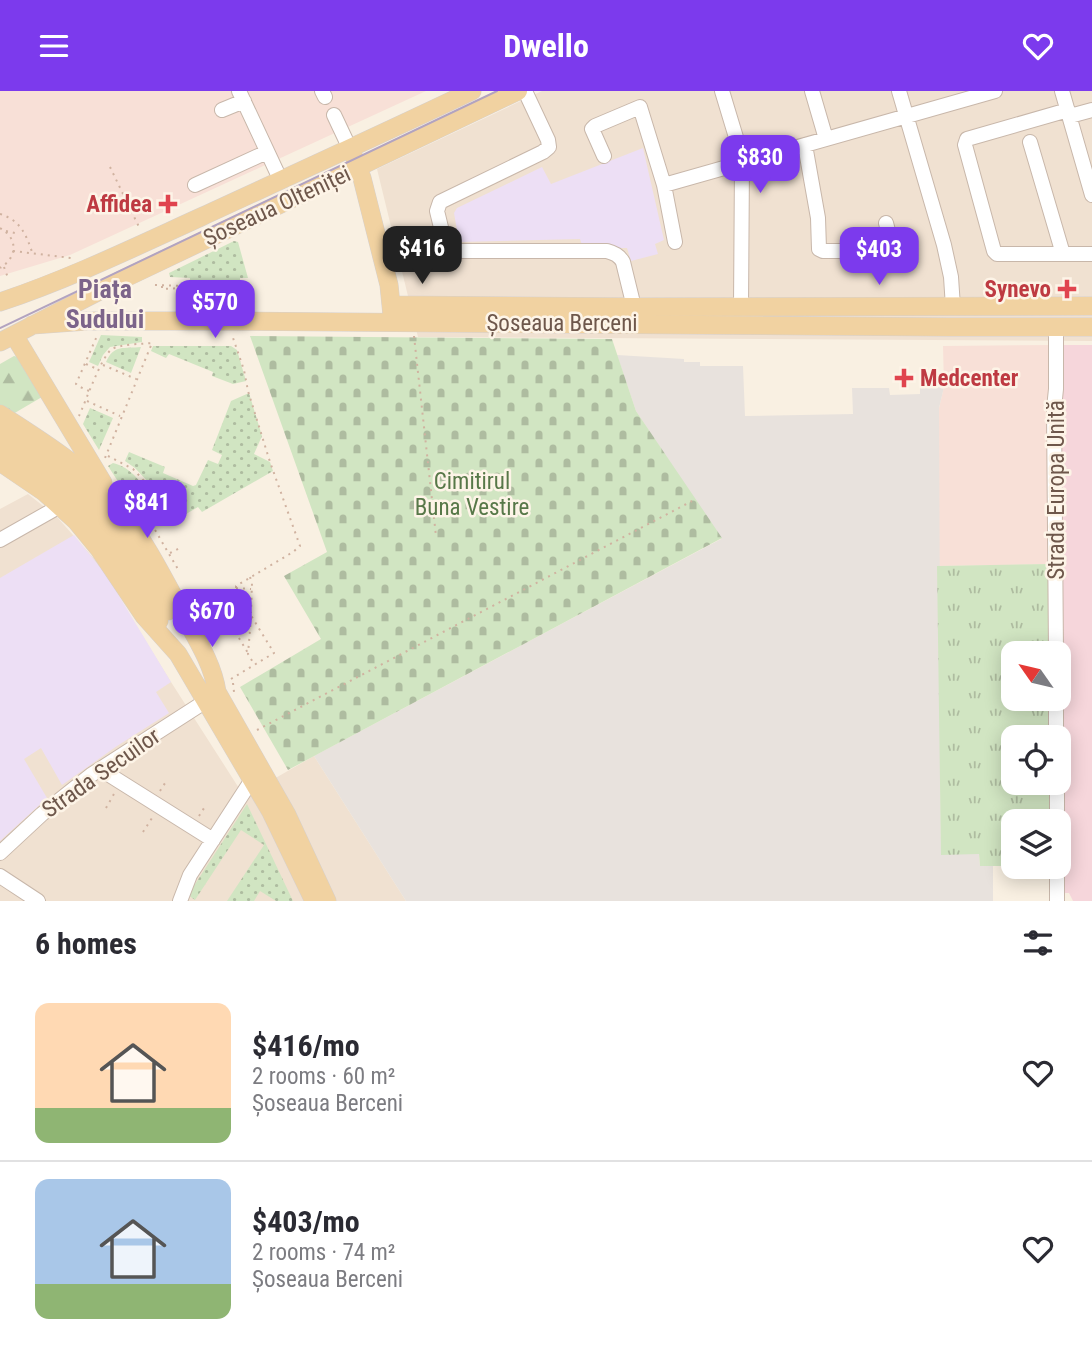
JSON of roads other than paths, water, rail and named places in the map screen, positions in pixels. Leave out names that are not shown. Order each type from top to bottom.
[{"type":"main road","name":"Șoseaua Olteniței","points":[[0,302],[146,242],[472,91]]},
{"type":"main road","name":"Șoseaua Olteniței","points":[[7,339],[121,280],[518,91]]},
{"type":"main road","points":[[350,149],[358,167],[389,285],[392,313]]},
{"type":"main road","name":"Șoseaua Berceni","points":[[32,325],[634,307],[1092,306]]},
{"type":"main road","points":[[848,307],[848,326]]},
{"type":"main road","name":"Șoseaua Berceni","points":[[392,313],[848,326],[1092,327]]},
{"type":"main road","points":[[7,339],[151,556],[214,673],[212,696]]},
{"type":"main road","points":[[0,414],[69,460],[118,507]]},
{"type":"main road","points":[[0,429],[61,472],[91,500],[137,559],[212,696],[314,901]]},
{"type":"main road","points":[[0,444],[26,460],[54,483],[95,523],[132,574],[178,654]]},
{"type":"main road","points":[[0,462],[60,506],[92,540],[144,616],[244,737],[287,815],[327,901]]},
{"type":"street","points":[[525,91],[549,147],[544,152],[440,202],[437,211],[446,248],[451,251],[607,251],[620,257],[623,262],[634,307]]},
{"type":"street","points":[[722,91],[742,163],[741,307]]},
{"type":"street","points":[[812,91],[826,139]]},
{"type":"street","points":[[899,91],[948,261],[953,307]]},
{"type":"street","points":[[664,185],[906,116],[955,96],[995,91]]},
{"type":"street","points":[[1062,91],[1092,195]]},
{"type":"street","points":[[222,110],[242,96],[281,180]]},
{"type":"street","points":[[604,156],[592,129],[640,107],[664,185],[675,241]]},
{"type":"street","points":[[1092,110],[1069,113],[968,139],[965,145],[994,251],[1000,255],[1092,254]]},
{"type":"street","points":[[334,115],[350,149]]},
{"type":"street","points":[[1030,142],[1063,254]]},
{"type":"street","points":[[805,145],[818,218],[820,249],[888,251],[892,246],[886,223]]},
{"type":"street","points":[[195,185],[267,152]]},
{"type":"street","name":"Strada Europa Unită","points":[[1056,327],[1056,641]]},
{"type":"street","points":[[0,540],[60,506]]},
{"type":"street","name":"Strada Secuilor","points":[[0,853],[59,799],[212,696]]},
{"type":"street","points":[[100,769],[213,840]]},
{"type":"street","points":[[182,900],[190,875],[253,778]]},
{"type":"street","points":[[0,876],[38,901]]},
{"type":"street","points":[[1057,879],[1058,901]]},
{"type":"tram line","points":[[0,328],[497,91]]},
{"type":"place","name":"Affidea","points":[[168,204]]},
{"type":"place","name":"Synevo","points":[[1067,289]]},
{"type":"place","name":"Medcenter","points":[[904,378]]},
{"type":"district","name":"Piața Sudului","points":[[105,304]]},
{"type":"park label","name":"Cimitirul Buna Vestire","points":[[472,494]]}]
